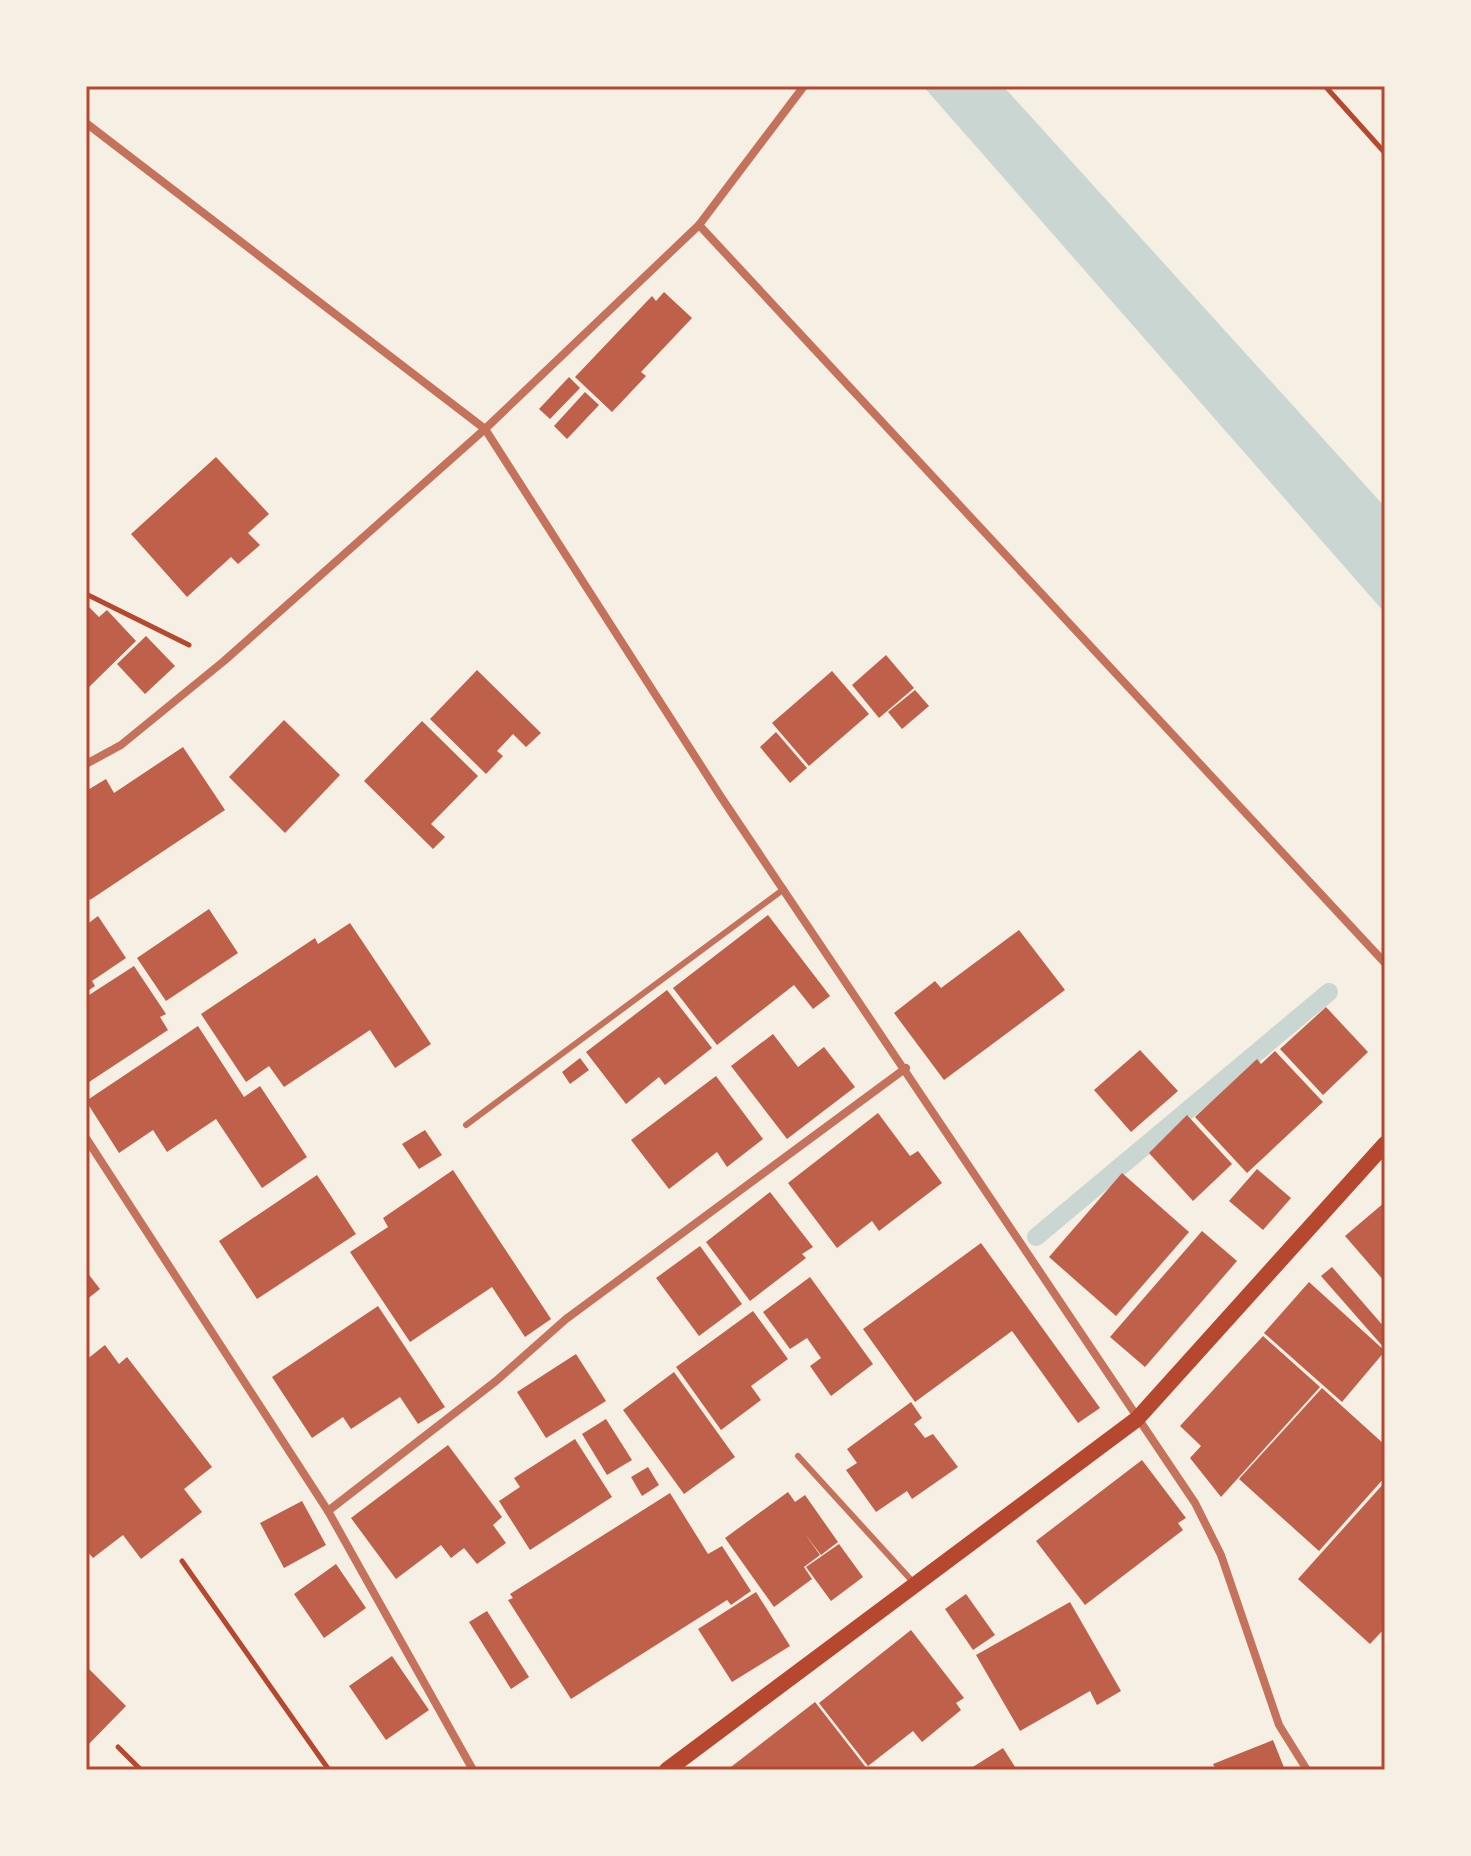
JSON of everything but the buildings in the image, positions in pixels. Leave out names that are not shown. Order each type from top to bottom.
[{"type":"main road","points":[[667,1770],[1137,1419],[1385,1144]]},
{"type":"street","points":[[86,764],[121,745],[224,661],[485,429],[699,225],[804,86]]},
{"type":"street","points":[[86,123],[485,429],[784,889],[1195,1503],[1221,1555],[1279,1725],[1307,1770]]},
{"type":"street","points":[[699,225],[1385,963]]},
{"type":"street","points":[[328,1511],[496,1381],[566,1319],[906,1068]]},
{"type":"street","points":[[86,1138],[328,1511],[473,1770]]},
{"type":"lane","points":[[466,1125],[784,889]]},
{"type":"lane","points":[[798,1456],[915,1585]]},
{"type":"path","points":[[1325,86],[1385,153]]},
{"type":"path","points":[[86,594],[224,661]]},
{"type":"path","points":[[182,1561],[329,1770]]},
{"type":"path","points":[[118,1747],[141,1770]]},
{"type":"shaded area","points":[[923,86],[1003,86],[1385,507],[1385,613]]},
{"type":"waterway","points":[[1036,1237],[1329,992]]}]
